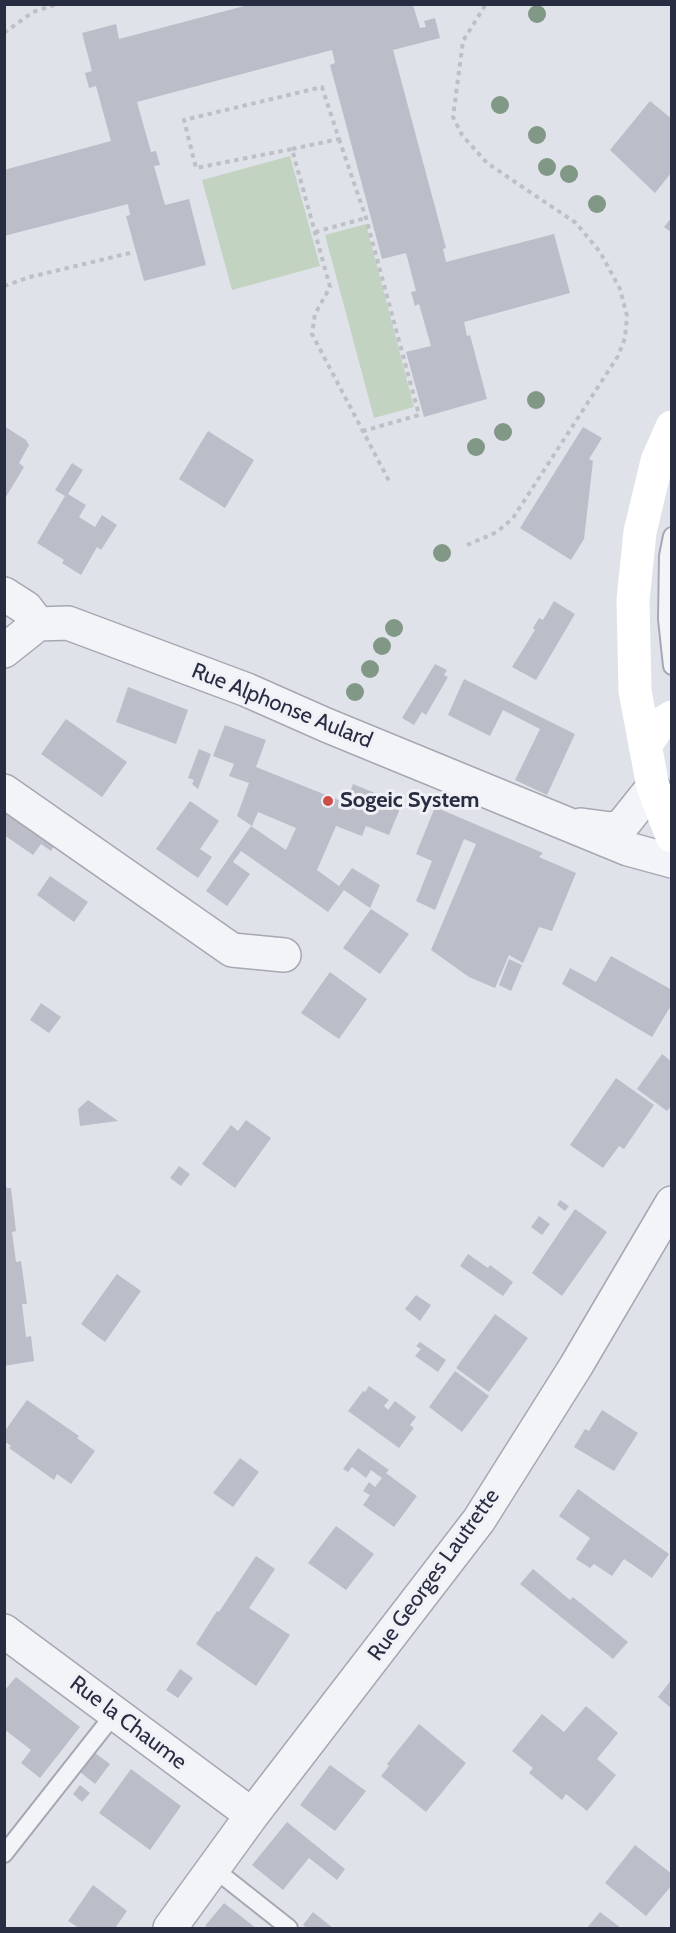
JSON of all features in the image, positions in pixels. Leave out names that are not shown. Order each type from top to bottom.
[{"type":"main road","points":[[672,427],[657,461],[640,532],[633,600],[635,691],[652,788],[672,836]]},
{"type":"main road","points":[[645,746],[659,725],[672,717]]},
{"type":"street","points":[[4,594],[26,608],[38,624],[4,651]]},
{"type":"street","name":"Rue Alphonse Aulard","points":[[38,624],[68,622],[247,690],[326,725],[628,849],[672,861]]},
{"type":"street","name":"Rue Alphonse Aulard","points":[[562,822],[611,829],[621,827],[652,788]]},
{"type":"street","points":[[4,791],[232,950],[284,956]]},
{"type":"street","name":"Rue Georges Lautrette","points":[[170,1929],[252,1815],[479,1520],[576,1366],[672,1203]]},
{"type":"street","name":"Rue la Chaume","points":[[4,1631],[252,1815]]},
{"type":"lane","points":[[672,536],[668,556],[667,619],[672,666]]},
{"type":"lane","points":[[4,1854],[115,1713]]},
{"type":"lane","points":[[213,1868],[289,1929]]},
{"type":"path","points":[[4,33],[33,12],[57,4]]},
{"type":"path","points":[[467,545],[497,532],[513,518],[618,356],[625,338],[627,316],[620,289],[600,252],[576,223],[487,163],[462,135],[453,117],[463,41],[486,4]]},
{"type":"path","points":[[339,139],[196,168],[184,120],[322,87],[366,218],[418,415],[363,432]]},
{"type":"path","points":[[292,149],[330,287],[315,315],[312,334],[389,481]]},
{"type":"path","points":[[315,232],[366,218]]},
{"type":"path","points":[[4,286],[30,277],[130,253]]},
{"type":"green space","points":[[290,156],[320,266],[232,290],[202,180]]},
{"type":"green space","points":[[366,224],[414,407],[374,418],[325,235]]},
{"type":"building","points":[[248,5],[413,5],[420,28],[426,27],[424,21],[435,18],[440,38],[393,50],[446,248],[443,249],[446,262],[554,234],[570,293],[464,322],[467,336],[470,335],[487,399],[424,417],[406,352],[431,346],[419,304],[415,306],[411,292],[416,291],[406,253],[382,259],[330,65],[335,63],[332,50],[137,102],[151,152],[156,151],[160,165],[154,166],[165,205],[189,199],[206,265],[144,281],[126,216],[130,215],[128,204],[4,236],[4,170],[111,141],[96,86],[89,88],[85,73],[92,71],[82,33],[116,24],[119,39]]},
{"type":"building","points":[[650,101],[672,119],[672,172],[655,193],[610,150]]},
{"type":"building","points":[[672,217],[672,233],[664,227]]},
{"type":"building","points":[[4,426],[26,440],[29,445],[19,463],[24,467],[4,500]]},
{"type":"building","points":[[583,427],[602,438],[589,459],[593,461],[584,539],[571,560],[520,528]]},
{"type":"building","points":[[208,431],[254,460],[225,508],[179,479]]},
{"type":"building","points":[[72,463],[83,470],[68,494],[86,505],[79,517],[95,527],[102,515],[117,525],[101,550],[97,547],[81,575],[62,563],[64,560],[37,543],[65,496],[55,490]]},
{"type":"building","points":[[554,601],[575,614],[536,680],[512,667],[535,630],[533,628],[539,618],[543,620]]},
{"type":"building","points":[[435,664],[447,670],[444,675],[448,677],[426,715],[422,712],[414,725],[402,718]]},
{"type":"building","points":[[464,679],[575,734],[547,795],[515,780],[540,729],[503,710],[490,736],[448,715]]},
{"type":"building","points":[[128,687],[188,710],[176,744],[116,722]]},
{"type":"building","points":[[66,719],[127,762],[102,797],[41,754]]},
{"type":"building","points":[[225,725],[266,740],[256,767],[346,803],[353,784],[402,804],[389,835],[366,826],[362,836],[336,826],[317,870],[339,886],[352,868],[380,885],[370,908],[344,890],[328,912],[241,851],[233,862],[250,874],[227,906],[206,891],[251,826],[286,850],[296,828],[258,812],[252,826],[237,816],[249,783],[229,776],[234,764],[213,756]]},
{"type":"building","points":[[199,749],[211,754],[198,789],[192,784],[194,780],[188,778]]},
{"type":"building","points":[[190,801],[219,821],[200,849],[212,857],[198,878],[156,849]]},
{"type":"building","points":[[4,807],[57,841],[51,851],[41,844],[33,855],[4,835]]},
{"type":"building","points":[[435,807],[543,853],[539,857],[576,873],[552,931],[539,927],[523,963],[509,955],[495,988],[469,977],[431,950],[476,844],[464,839],[435,910],[416,901],[432,861],[416,854]]},
{"type":"building","points":[[50,876],[88,902],[74,922],[37,895]]},
{"type":"building","points":[[371,909],[409,934],[380,974],[343,948]]},
{"type":"building","points":[[611,956],[672,990],[672,1004],[652,1037],[562,984],[570,968],[596,982]]},
{"type":"building","points":[[509,959],[522,965],[511,991],[499,985]]},
{"type":"building","points":[[330,972],[367,999],[339,1039],[301,1013]]},
{"type":"building","points":[[41,1003],[61,1017],[49,1033],[30,1020]]},
{"type":"building","points":[[662,1054],[672,1062],[672,1105],[667,1111],[637,1089]]},
{"type":"building","points":[[616,1078],[654,1105],[624,1149],[619,1146],[603,1168],[570,1145]]},
{"type":"building","points":[[88,1100],[118,1121],[80,1126],[78,1109]]},
{"type":"building","points":[[246,1120],[271,1138],[235,1188],[202,1164],[231,1125],[238,1131]]},
{"type":"building","points":[[179,1166],[190,1174],[181,1186],[170,1178]]},
{"type":"building","points":[[4,1183],[7,1188],[11,1188],[16,1231],[12,1232],[16,1262],[21,1261],[27,1304],[22,1304],[26,1337],[31,1336],[34,1361],[4,1366]]},
{"type":"building","points":[[560,1200],[569,1206],[565,1211],[557,1205]]},
{"type":"building","points":[[575,1209],[607,1232],[562,1296],[532,1273]]},
{"type":"building","points":[[539,1216],[550,1224],[542,1235],[531,1227]]},
{"type":"building","points":[[468,1254],[488,1268],[490,1265],[513,1282],[503,1296],[460,1266]]},
{"type":"building","points":[[117,1274],[141,1291],[105,1342],[81,1324]]},
{"type":"building","points":[[416,1295],[431,1305],[420,1321],[405,1309]]},
{"type":"building","points":[[495,1314],[528,1338],[489,1392],[456,1368]]},
{"type":"building","points":[[420,1342],[446,1360],[438,1372],[415,1356],[421,1349],[416,1346]]},
{"type":"building","points":[[455,1371],[489,1396],[462,1432],[429,1407]]},
{"type":"building","points":[[369,1386],[389,1400],[384,1406],[388,1410],[395,1401],[416,1417],[410,1425],[414,1428],[399,1448],[348,1411]]},
{"type":"building","points":[[27,1400],[79,1436],[77,1438],[95,1451],[71,1484],[57,1474],[54,1480],[9,1448],[11,1446],[4,1441],[4,1432]]},
{"type":"building","points":[[602,1410],[638,1433],[614,1471],[574,1447],[585,1429],[589,1431]]},
{"type":"building","points":[[358,1448],[389,1470],[386,1473],[417,1496],[394,1527],[363,1505],[370,1495],[363,1491],[369,1482],[375,1487],[382,1478],[371,1470],[366,1478],[352,1467],[348,1472],[343,1469]]},
{"type":"building","points":[[240,1458],[259,1472],[233,1507],[213,1493]]},
{"type":"building","points":[[578,1489],[669,1554],[652,1578],[624,1559],[612,1576],[594,1564],[590,1568],[576,1559],[590,1538],[559,1516]]},
{"type":"building","points":[[336,1526],[374,1554],[346,1590],[308,1563]]},
{"type":"building","points":[[256,1556],[275,1569],[249,1608],[290,1635],[256,1686],[196,1644]]},
{"type":"building","points":[[533,1569],[570,1600],[573,1597],[628,1642],[613,1659],[520,1584]]},
{"type":"building","points":[[180,1669],[193,1678],[178,1698],[166,1690]]},
{"type":"building","points":[[16,1677],[80,1727],[40,1778],[21,1763],[31,1750],[4,1729],[4,1691]]},
{"type":"building","points":[[672,1679],[672,1709],[658,1697]]},
{"type":"building","points":[[586,1706],[618,1733],[597,1759],[616,1775],[587,1811],[566,1794],[562,1800],[529,1773],[533,1768],[512,1751],[542,1714],[564,1732]]},
{"type":"building","points":[[419,1724],[466,1763],[426,1812],[381,1776],[389,1766],[387,1764]]},
{"type":"building","points":[[95,1753],[110,1764],[95,1784],[80,1772]]},
{"type":"building","points":[[330,1765],[366,1791],[335,1831],[300,1805]]},
{"type":"building","points":[[131,1769],[181,1806],[150,1850],[99,1813]]},
{"type":"building","points":[[80,1785],[90,1793],[82,1802],[73,1794]]},
{"type":"building","points":[[287,1822],[345,1869],[337,1880],[309,1858],[283,1890],[252,1865]]},
{"type":"building","points":[[635,1845],[672,1874],[672,1885],[646,1916],[605,1883]]},
{"type":"building","points":[[93,1885],[127,1911],[115,1928],[79,1928],[68,1921]]},
{"type":"building","points":[[224,1903],[256,1928],[209,1928],[205,1926]]},
{"type":"building","points":[[313,1912],[333,1928],[307,1928],[303,1925]]},
{"type":"building","points":[[600,1912],[621,1928],[587,1928]]},
{"type":"place","name":"Sogeic System","points":[[328,801]]}]
